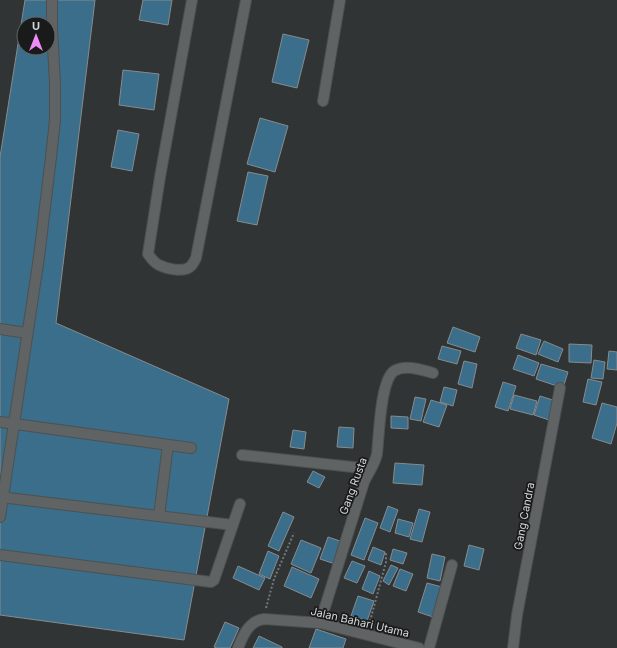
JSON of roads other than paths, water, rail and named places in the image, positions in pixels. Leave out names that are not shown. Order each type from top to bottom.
[{"type":"street","points":[[0,517],[1,497],[14,424],[46,207],[55,120],[52,0]]},
{"type":"street","points":[[192,0],[160,177],[148,254],[151,259],[159,265],[184,270],[191,267],[196,258],[246,0]]},
{"type":"street","points":[[323,101],[340,0]]},
{"type":"street","points":[[0,329],[27,333]]},
{"type":"street","name":"Gang Rusta","points":[[320,623],[364,482],[377,454],[381,408],[389,379],[392,373],[399,369],[407,368],[433,373]]},
{"type":"street","name":"Gang Candra","points":[[513,648],[517,615],[560,388]]},
{"type":"street","points":[[0,422],[191,448]]},
{"type":"street","points":[[159,516],[168,445]]},
{"type":"street","points":[[242,455],[371,469]]},
{"type":"street","points":[[1,497],[233,525]]},
{"type":"street","points":[[0,556],[211,582],[214,580],[240,504]]},
{"type":"street","points":[[428,648],[452,565]]},
{"type":"street","name":"Jalan Bahari Utama","points":[[238,648],[249,627],[257,620],[264,619],[320,623],[366,636],[419,648]]}]
